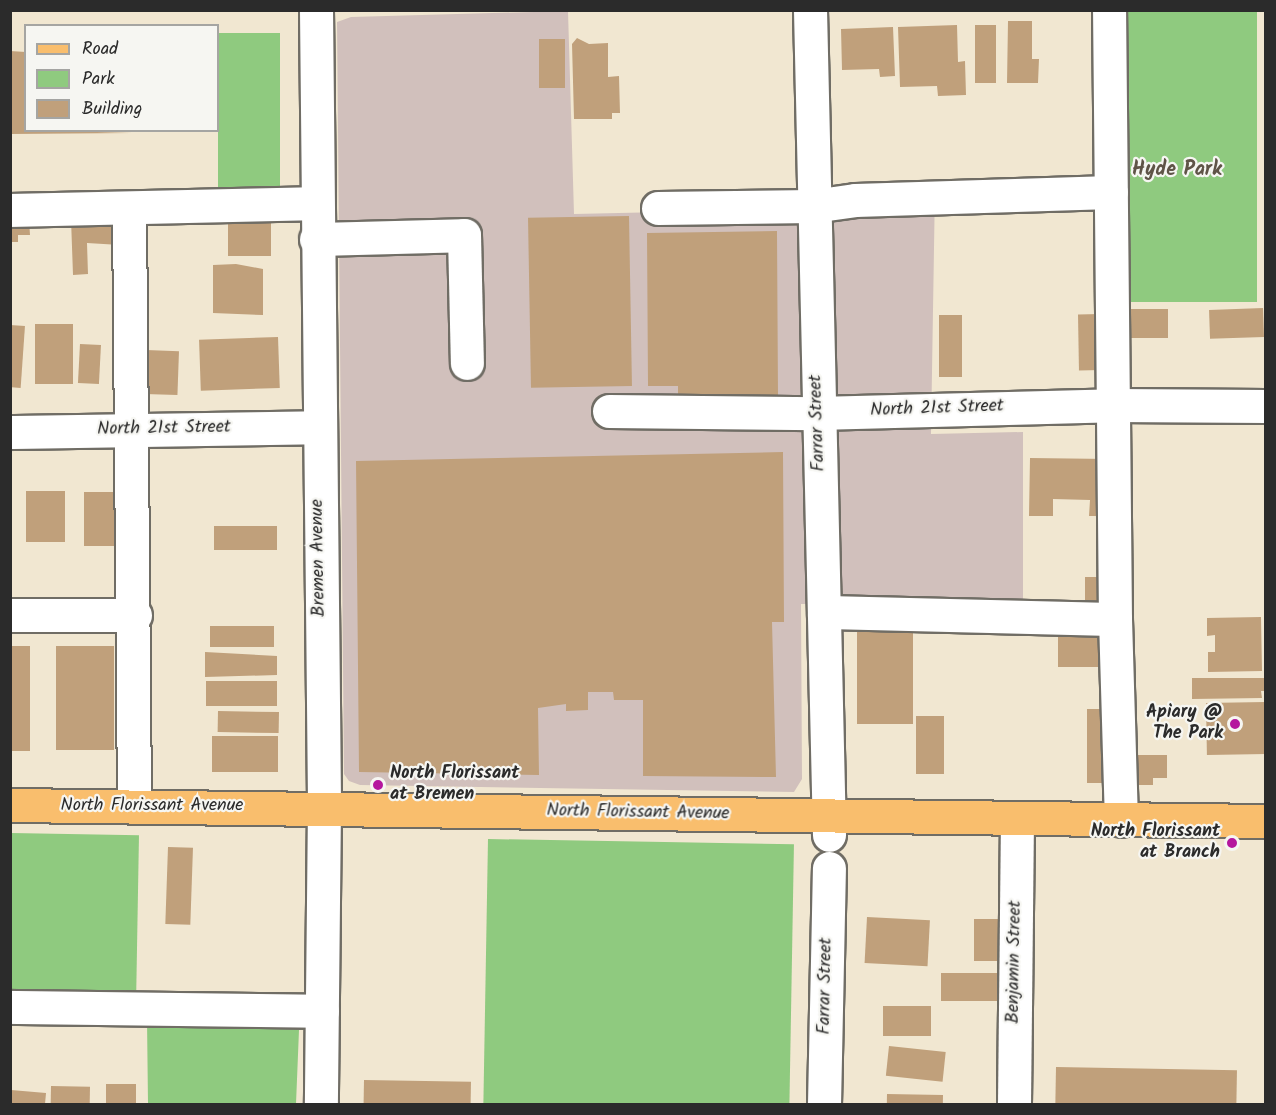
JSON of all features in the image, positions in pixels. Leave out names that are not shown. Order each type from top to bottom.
[{"type":"main road","name":"North Florissant Avenue","points":[[10,805],[324,806],[829,826],[1017,820],[1266,822]]},
{"type":"street","name":"Bremen Avenue","points":[[316,10],[317,427],[324,806],[321,1104]]},
{"type":"street","name":"Farrar Street","points":[[810,10],[817,413],[829,826]]},
{"type":"street","points":[[1109,10],[1115,619],[1121,820]]},
{"type":"street","points":[[658,208],[813,206],[855,200],[1111,192]]},
{"type":"street","points":[[10,210],[316,204]]},
{"type":"street","points":[[129,208],[135,615],[134,806]]},
{"type":"street","points":[[316,239],[464,235],[467,363]]},
{"type":"street","name":"North 21st Street","points":[[609,411],[817,413],[1114,405],[1266,406]]},
{"type":"street","name":"North 21st Street","points":[[10,432],[317,427]]},
{"type":"street","points":[[824,612],[1115,619]]},
{"type":"street","points":[[10,615],[135,615]]},
{"type":"street","name":"Benjamin Street","points":[[1014,1104],[1017,820]]},
{"type":"street","name":"Farrar Street","points":[[824,1104],[829,868]]},
{"type":"street","points":[[10,1007],[322,1011]]},
{"type":"shaded area","points":[[568,11],[574,214],[794,209],[935,187],[931,434],[1023,432],[1023,604],[801,604],[802,779],[794,792],[360,785],[349,781],[344,774],[337,22],[351,17]]},
{"type":"green space","points":[[1117,11],[1257,11],[1257,302],[1117,302]]},
{"type":"green space","points":[[219,33],[280,33],[280,194],[218,194]]},
{"type":"green space","points":[[11,833],[139,835],[136,1000],[10,998]]},
{"type":"green space","points":[[488,839],[794,844],[789,1104],[483,1104]]},
{"type":"green space","points":[[147,1020],[302,1021],[306,1030],[299,1030],[296,1104],[148,1104]]},
{"type":"building","points":[[1008,21],[1032,21],[1032,59],[1039,59],[1038,83],[1007,83]]},
{"type":"building","points":[[957,25],[958,62],[965,61],[966,95],[938,96],[937,86],[900,87],[898,27]]},
{"type":"building","points":[[975,25],[996,25],[996,83],[975,83]]},
{"type":"building","points":[[893,27],[895,76],[880,77],[879,69],[842,70],[841,29]]},
{"type":"building","points":[[577,38],[589,44],[608,43],[608,77],[619,76],[620,113],[612,113],[612,119],[574,119],[572,44]]},
{"type":"building","points":[[539,39],[565,39],[565,88],[539,88]]},
{"type":"building","points":[[10,51],[24,52],[24,132],[132,133],[10,134]]},
{"type":"building","points":[[629,216],[632,386],[531,388],[528,218]]},
{"type":"building","points":[[29,219],[30,235],[18,235],[18,242],[10,242],[10,220]]},
{"type":"building","points":[[71,219],[120,220],[120,245],[87,243],[88,274],[73,275]]},
{"type":"building","points":[[228,219],[271,219],[271,256],[228,256]]},
{"type":"building","points":[[777,231],[778,395],[678,396],[678,386],[648,386],[647,233]]},
{"type":"building","points":[[236,264],[263,269],[263,315],[213,313],[213,265]]},
{"type":"building","points":[[1263,308],[1264,337],[1210,339],[1209,310]]},
{"type":"building","points":[[1124,309],[1168,309],[1168,338],[1124,338]]},
{"type":"building","points":[[1078,314],[1100,314],[1101,370],[1079,370]]},
{"type":"building","points":[[939,315],[962,315],[962,377],[939,377]]},
{"type":"building","points":[[35,324],[73,324],[73,384],[35,384]]},
{"type":"building","points":[[10,325],[25,326],[21,388],[10,387]]},
{"type":"building","points":[[278,337],[280,388],[201,391],[199,340]]},
{"type":"building","points":[[80,344],[101,345],[99,384],[78,383]]},
{"type":"building","points":[[146,350],[179,351],[177,395],[144,394]]},
{"type":"building","points":[[783,452],[784,622],[772,622],[776,777],[643,776],[643,700],[614,700],[613,692],[588,692],[588,710],[566,711],[566,704],[538,708],[539,775],[359,772],[356,461]]},
{"type":"building","points":[[1030,458],[1109,459],[1109,516],[1089,516],[1090,500],[1053,499],[1053,516],[1029,516]]},
{"type":"building","points":[[26,491],[65,491],[65,542],[26,542]]},
{"type":"building","points":[[84,492],[121,492],[121,546],[84,546]]},
{"type":"building","points":[[214,526],[277,526],[277,550],[214,550]]},
{"type":"building","points":[[1085,577],[1113,577],[1113,603],[1085,603]]},
{"type":"building","points":[[1261,617],[1262,671],[1208,672],[1208,652],[1215,652],[1215,635],[1207,636],[1207,618]]},
{"type":"building","points":[[210,626],[274,626],[274,647],[210,647]]},
{"type":"building","points":[[1058,628],[1112,628],[1112,667],[1058,667]]},
{"type":"building","points":[[857,632],[913,632],[913,724],[857,724]]},
{"type":"building","points":[[10,646],[30,646],[30,751],[10,751]]},
{"type":"building","points":[[56,646],[114,646],[114,750],[56,750]]},
{"type":"building","points":[[205,652],[277,656],[277,675],[205,677]]},
{"type":"building","points":[[1192,678],[1266,678],[1266,691],[1261,691],[1262,698],[1192,699]]},
{"type":"building","points":[[206,681],[277,681],[277,706],[206,706]]},
{"type":"building","name":"Apiary @ The Park","points":[[1265,702],[1266,754],[1207,755],[1206,703]]},
{"type":"building","points":[[1087,709],[1112,709],[1112,783],[1087,783]]},
{"type":"building","points":[[218,711],[279,712],[279,733],[218,732]]},
{"type":"building","points":[[916,716],[944,716],[944,774],[916,774]]},
{"type":"building","points":[[212,736],[278,736],[278,772],[212,772]]},
{"type":"building","points":[[1136,755],[1167,755],[1167,778],[1153,778],[1153,785],[1135,785]]},
{"type":"building","points":[[168,847],[193,848],[190,925],[165,924]]},
{"type":"building","points":[[867,917],[930,920],[928,966],[865,963]]},
{"type":"building","points":[[974,919],[1000,919],[1000,961],[974,961]]},
{"type":"building","points":[[941,973],[1005,973],[1005,1001],[941,1001]]},
{"type":"building","points":[[883,1006],[931,1006],[931,1036],[883,1036]]},
{"type":"building","points":[[889,1046],[946,1052],[943,1082],[886,1076]]},
{"type":"building","points":[[1056,1067],[1237,1070],[1236,1104],[1055,1104]]},
{"type":"building","points":[[364,1080],[471,1082],[471,1104],[364,1104]]},
{"type":"building","points":[[106,1084],[136,1084],[136,1104],[106,1104]]},
{"type":"building","points":[[51,1086],[90,1087],[90,1104],[51,1104]]},
{"type":"building","points":[[11,1090],[46,1093],[45,1104],[10,1104]]},
{"type":"building","points":[[887,1094],[943,1095],[943,1104],[887,1104]]},
{"type":"place","name":"Apiary @ The Park","points":[[1235,724]]},
{"type":"place","name":"North Florissant at Bremen","points":[[378,785]]},
{"type":"place","name":"North Florissant at Branch","points":[[1232,843]]},
{"type":"district","name":"Hyde Park","points":[[1177,170]]}]
